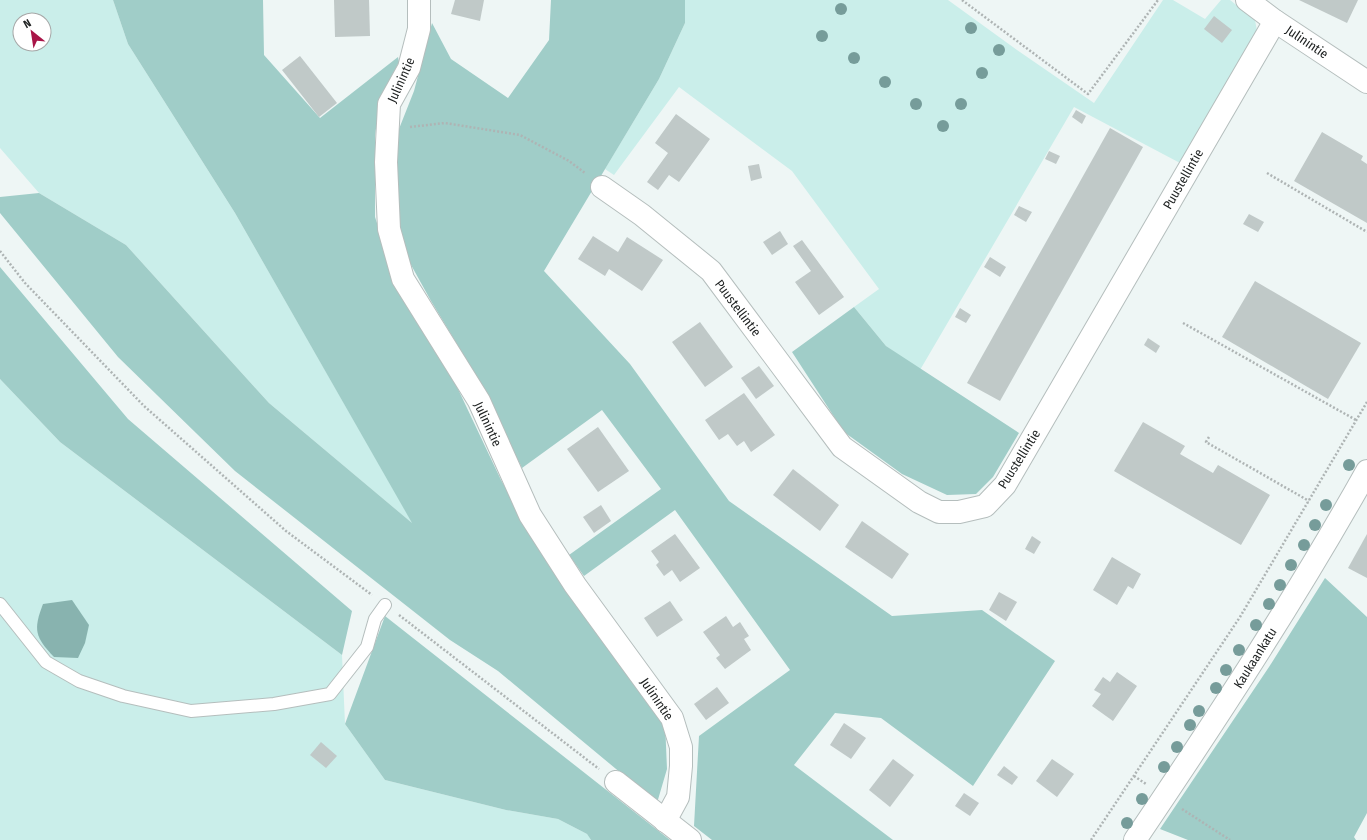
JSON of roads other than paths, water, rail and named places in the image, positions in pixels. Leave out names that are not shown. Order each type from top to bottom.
[{"type":"street","name":"Julinintie","points":[[419,0],[419,29],[409,68],[389,104],[387,129],[386,162],[389,229],[403,279],[479,401],[530,515],[575,585],[672,718],[681,746],[681,766],[678,797],[665,820]]},
{"type":"street","name":"Julinintie","points":[[1247,0],[1275,21],[1367,82]]},
{"type":"street","name":"Puustellintie","points":[[602,187],[642,215],[711,271],[842,447],[919,502],[939,512],[959,512],[985,506],[1006,485],[1275,21]]},
{"type":"street","name":"Kaukaankatu","points":[[1135,840],[1248,671],[1334,531],[1367,471]]},
{"type":"street","points":[[616,782],[690,840]]},
{"type":"lane","points":[[0,604],[46,662],[79,681],[123,696],[191,711],[274,704],[330,694],[367,647],[376,619],[385,605]]}]
